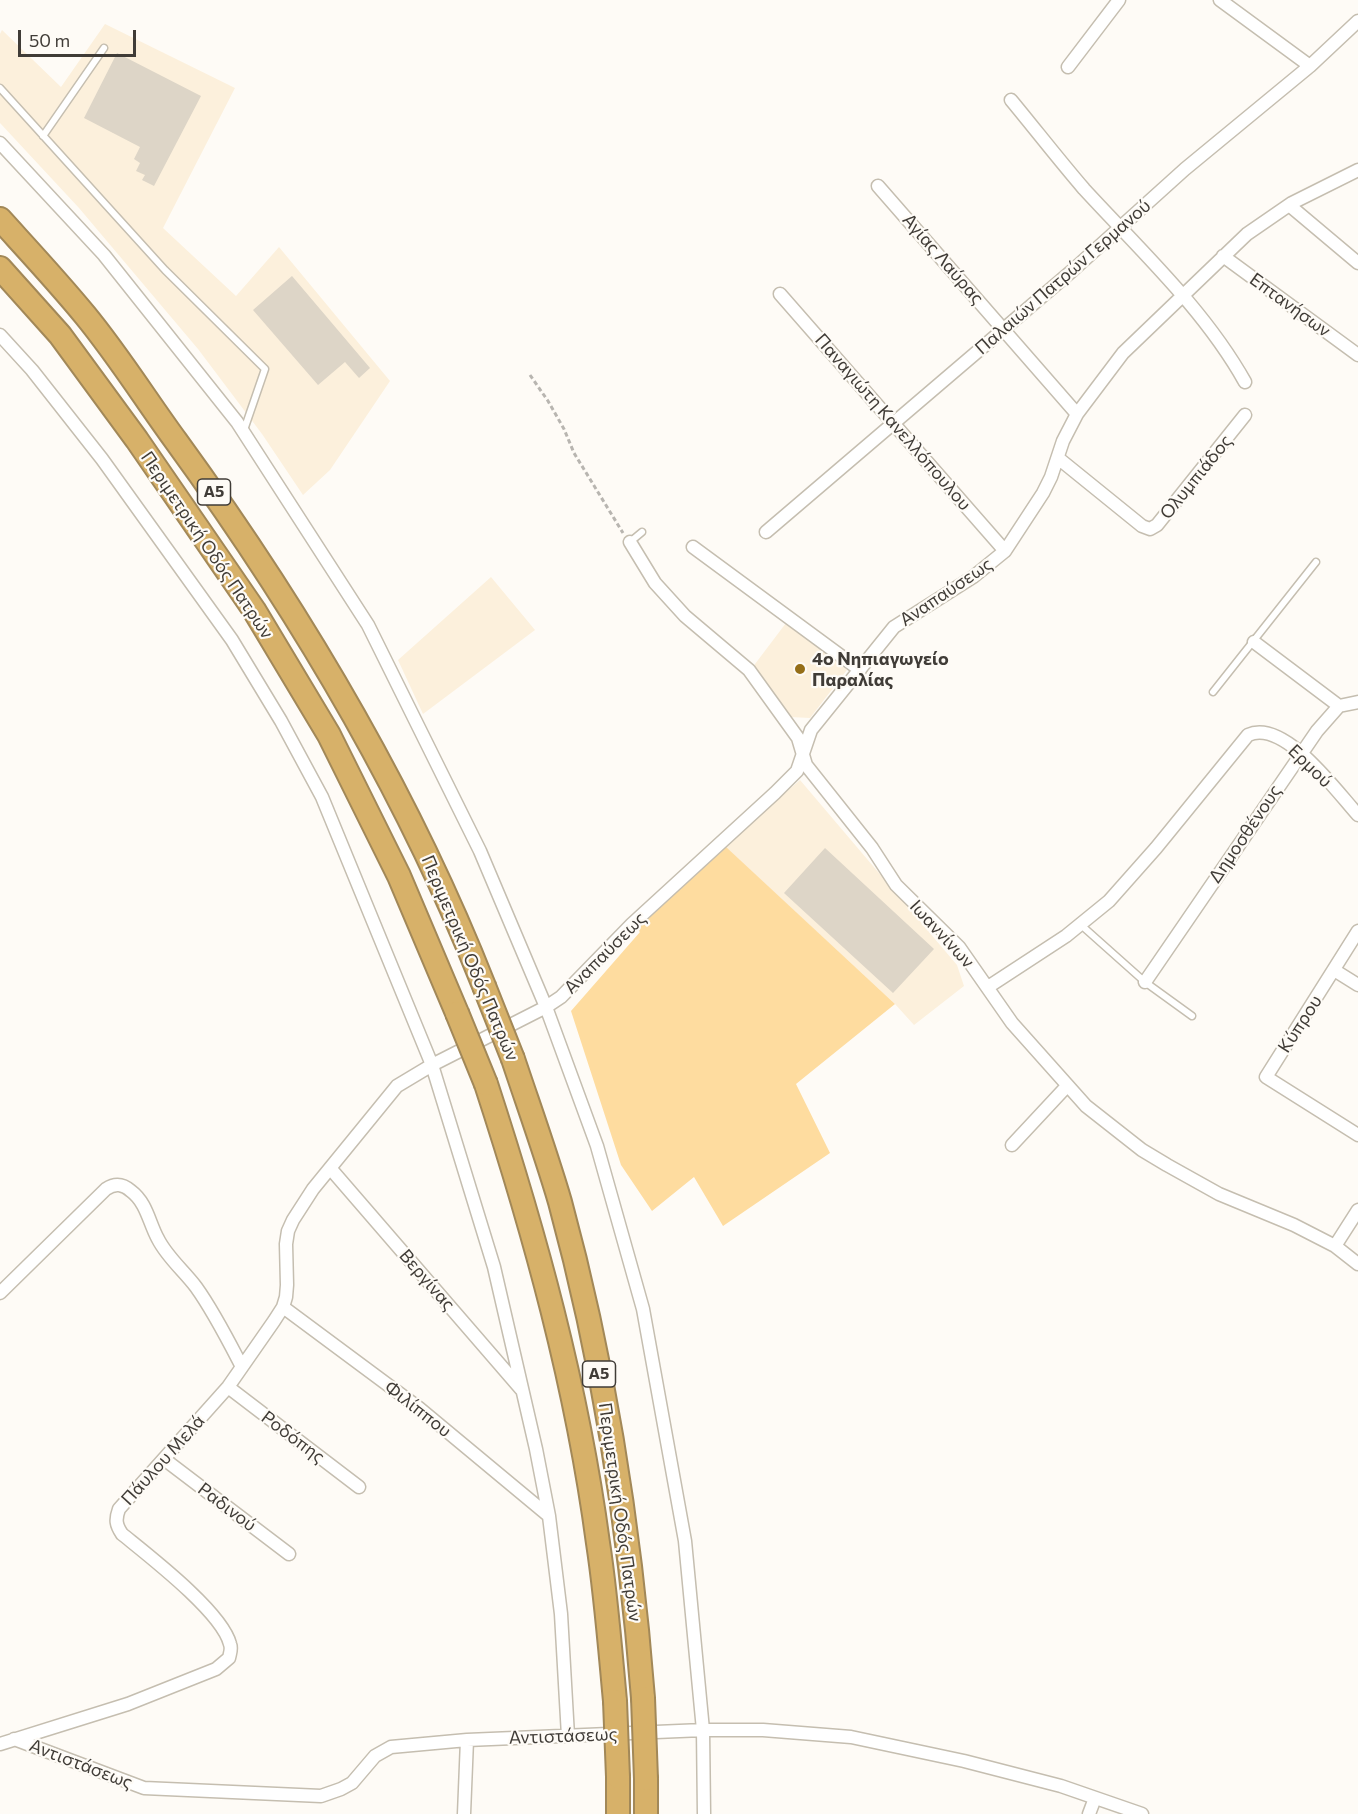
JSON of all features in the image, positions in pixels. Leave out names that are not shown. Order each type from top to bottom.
[{"type":"highway","name":"Περιμετρική Οδός Πατρών","points":[[0,219],[86,316],[221,503],[279,592],[357,718],[394,789],[436,873],[484,986],[513,1059],[559,1200],[579,1274],[597,1364],[628,1540],[643,1698],[646,1814]]},
{"type":"highway","name":"Περιμετρική Οδός Πατρών","points":[[0,268],[60,336],[143,449],[254,610],[334,745],[399,876],[486,1084],[532,1230],[559,1337],[598,1542],[615,1701],[618,1814]]},
{"type":"street","points":[[1068,67],[1119,0]]},
{"type":"street","points":[[1220,0],[1310,66]]},
{"type":"street","name":"Παλαιών Πατρών Γερμανού","points":[[766,532],[1005,330],[1185,169],[1310,66],[1358,21]]},
{"type":"street","points":[[1011,100],[1083,187],[1183,298],[1232,357],[1245,382]]},
{"type":"street","points":[[0,143],[104,255],[243,431],[368,625],[480,852],[546,1007],[597,1146],[643,1309],[685,1541],[703,1730],[704,1814]]},
{"type":"street","name":"Αναπαύσεως","points":[[432,1065],[546,1007],[561,997],[632,924],[775,793],[797,771],[811,730],[894,627],[974,577],[1005,551],[1043,493],[1077,414],[1123,353],[1183,298],[1247,234],[1289,205],[1358,170]]},
{"type":"street","name":"Αγίας Λαύρας","points":[[878,186],[1077,414]]},
{"type":"street","points":[[1289,205],[1358,263]]},
{"type":"street","name":"Επτανήσων","points":[[1223,256],[1358,355]]},
{"type":"street","name":"Παναγιώτη Κανελλόπουλου","points":[[780,294],[1005,551]]},
{"type":"street","points":[[0,336],[32,370],[102,459],[232,640],[281,721],[322,797],[432,1065],[494,1267],[524,1392],[549,1516],[561,1614],[568,1736]]},
{"type":"street","name":"Ολυμπιάδος","points":[[1058,458],[1142,526],[1150,529],[1157,525],[1245,415]]},
{"type":"street","name":"Ιωαννίνων","points":[[630,542],[655,583],[685,616],[749,670],[798,738],[806,765],[872,848],[896,885],[959,946],[1019,1032],[1067,1086],[1104,1120],[1142,1150],[1167,1166],[1220,1194],[1294,1225],[1335,1246],[1358,1264]]},
{"type":"street","points":[[693,547],[860,670]]},
{"type":"street","points":[[1254,642],[1339,706],[1358,702]]},
{"type":"street","name":"Δημοσθένους","points":[[1145,982],[1301,752],[1339,706]]},
{"type":"street","name":"Ερμού","points":[[1081,925],[1129,879],[1246,736],[1253,732],[1260,731],[1272,735],[1301,752],[1358,815]]},
{"type":"street","points":[[988,987],[1041,954],[1081,925]]},
{"type":"street","name":"Κύπρου","points":[[1358,931],[1266,1077],[1358,1135]]},
{"type":"street","points":[[1334,970],[1358,985]]},
{"type":"street","name":"Πάυλου Μελά","points":[[14,1739],[128,1704],[216,1669],[229,1658],[230,1644],[221,1626],[180,1581],[122,1534],[116,1521],[119,1509],[228,1387],[283,1307],[287,1286],[288,1231],[298,1212],[330,1168],[397,1086],[432,1065]]},
{"type":"street","points":[[1012,1145],[1067,1086]]},
{"type":"street","name":"Βεργίνας","points":[[330,1168],[524,1392]]},
{"type":"street","points":[[0,1293],[106,1189],[122,1185],[131,1190],[139,1199],[149,1215],[158,1239],[203,1296],[242,1367]]},
{"type":"street","points":[[1335,1246],[1358,1210]]},
{"type":"street","name":"Φιλίππου","points":[[283,1307],[419,1408],[549,1516]]},
{"type":"street","name":"Ροδόπης","points":[[228,1387],[359,1486]]},
{"type":"street","name":"Ραδινού","points":[[165,1459],[289,1554]]},
{"type":"street","name":"Αντιστάσεως","points":[[0,1744],[14,1739],[144,1788],[321,1796],[352,1783],[375,1756],[391,1747],[467,1740],[703,1730],[763,1730],[851,1737],[964,1761],[1061,1786],[1142,1814]]},
{"type":"street","points":[[464,1814],[467,1740]]},
{"type":"street","points":[[1089,1814],[1095,1798]]},
{"type":"lane","points":[[43,136],[104,48]]},
{"type":"lane","points":[[0,88],[165,270],[265,369],[243,431]]},
{"type":"lane","points":[[630,542],[642,532]]},
{"type":"lane","points":[[1213,692],[1317,562]]},
{"type":"lane","points":[[1081,925],[1145,982],[1192,1016]]},
{"type":"path","points":[[530,375],[557,415],[574,453],[630,542]]},
{"type":"shaded area","points":[[105,24],[235,88],[163,228],[236,296],[279,247],[390,381],[330,470],[303,495],[262,434],[198,349],[79,208],[0,123],[0,34],[2,30],[61,87]]},
{"type":"shaded area","points":[[491,577],[535,630],[423,714],[398,660]]},
{"type":"shaded area","name":"4o Νηπιαγωγείο Παραλίας","points":[[786,623],[847,670],[810,718],[790,717],[752,668]]},
{"type":"shaded area","points":[[800,780],[957,965],[964,986],[914,1025],[895,1004],[724,846]]},
{"type":"shaded area","points":[[726,847],[895,1004],[796,1084],[830,1153],[723,1226],[694,1177],[652,1211],[621,1165],[571,1011],[640,932],[637,929]]},
{"type":"building","points":[[117,53],[201,96],[154,186],[142,180],[145,175],[136,171],[140,163],[134,159],[140,147],[84,118]]},
{"type":"building","points":[[292,276],[370,368],[359,378],[345,362],[318,385],[253,310]]},
{"type":"building","points":[[825,848],[934,949],[893,993],[784,893]]},
{"type":"place","name":"4o Νηπιαγωγείο Παραλίας","points":[[800,669]]}]
